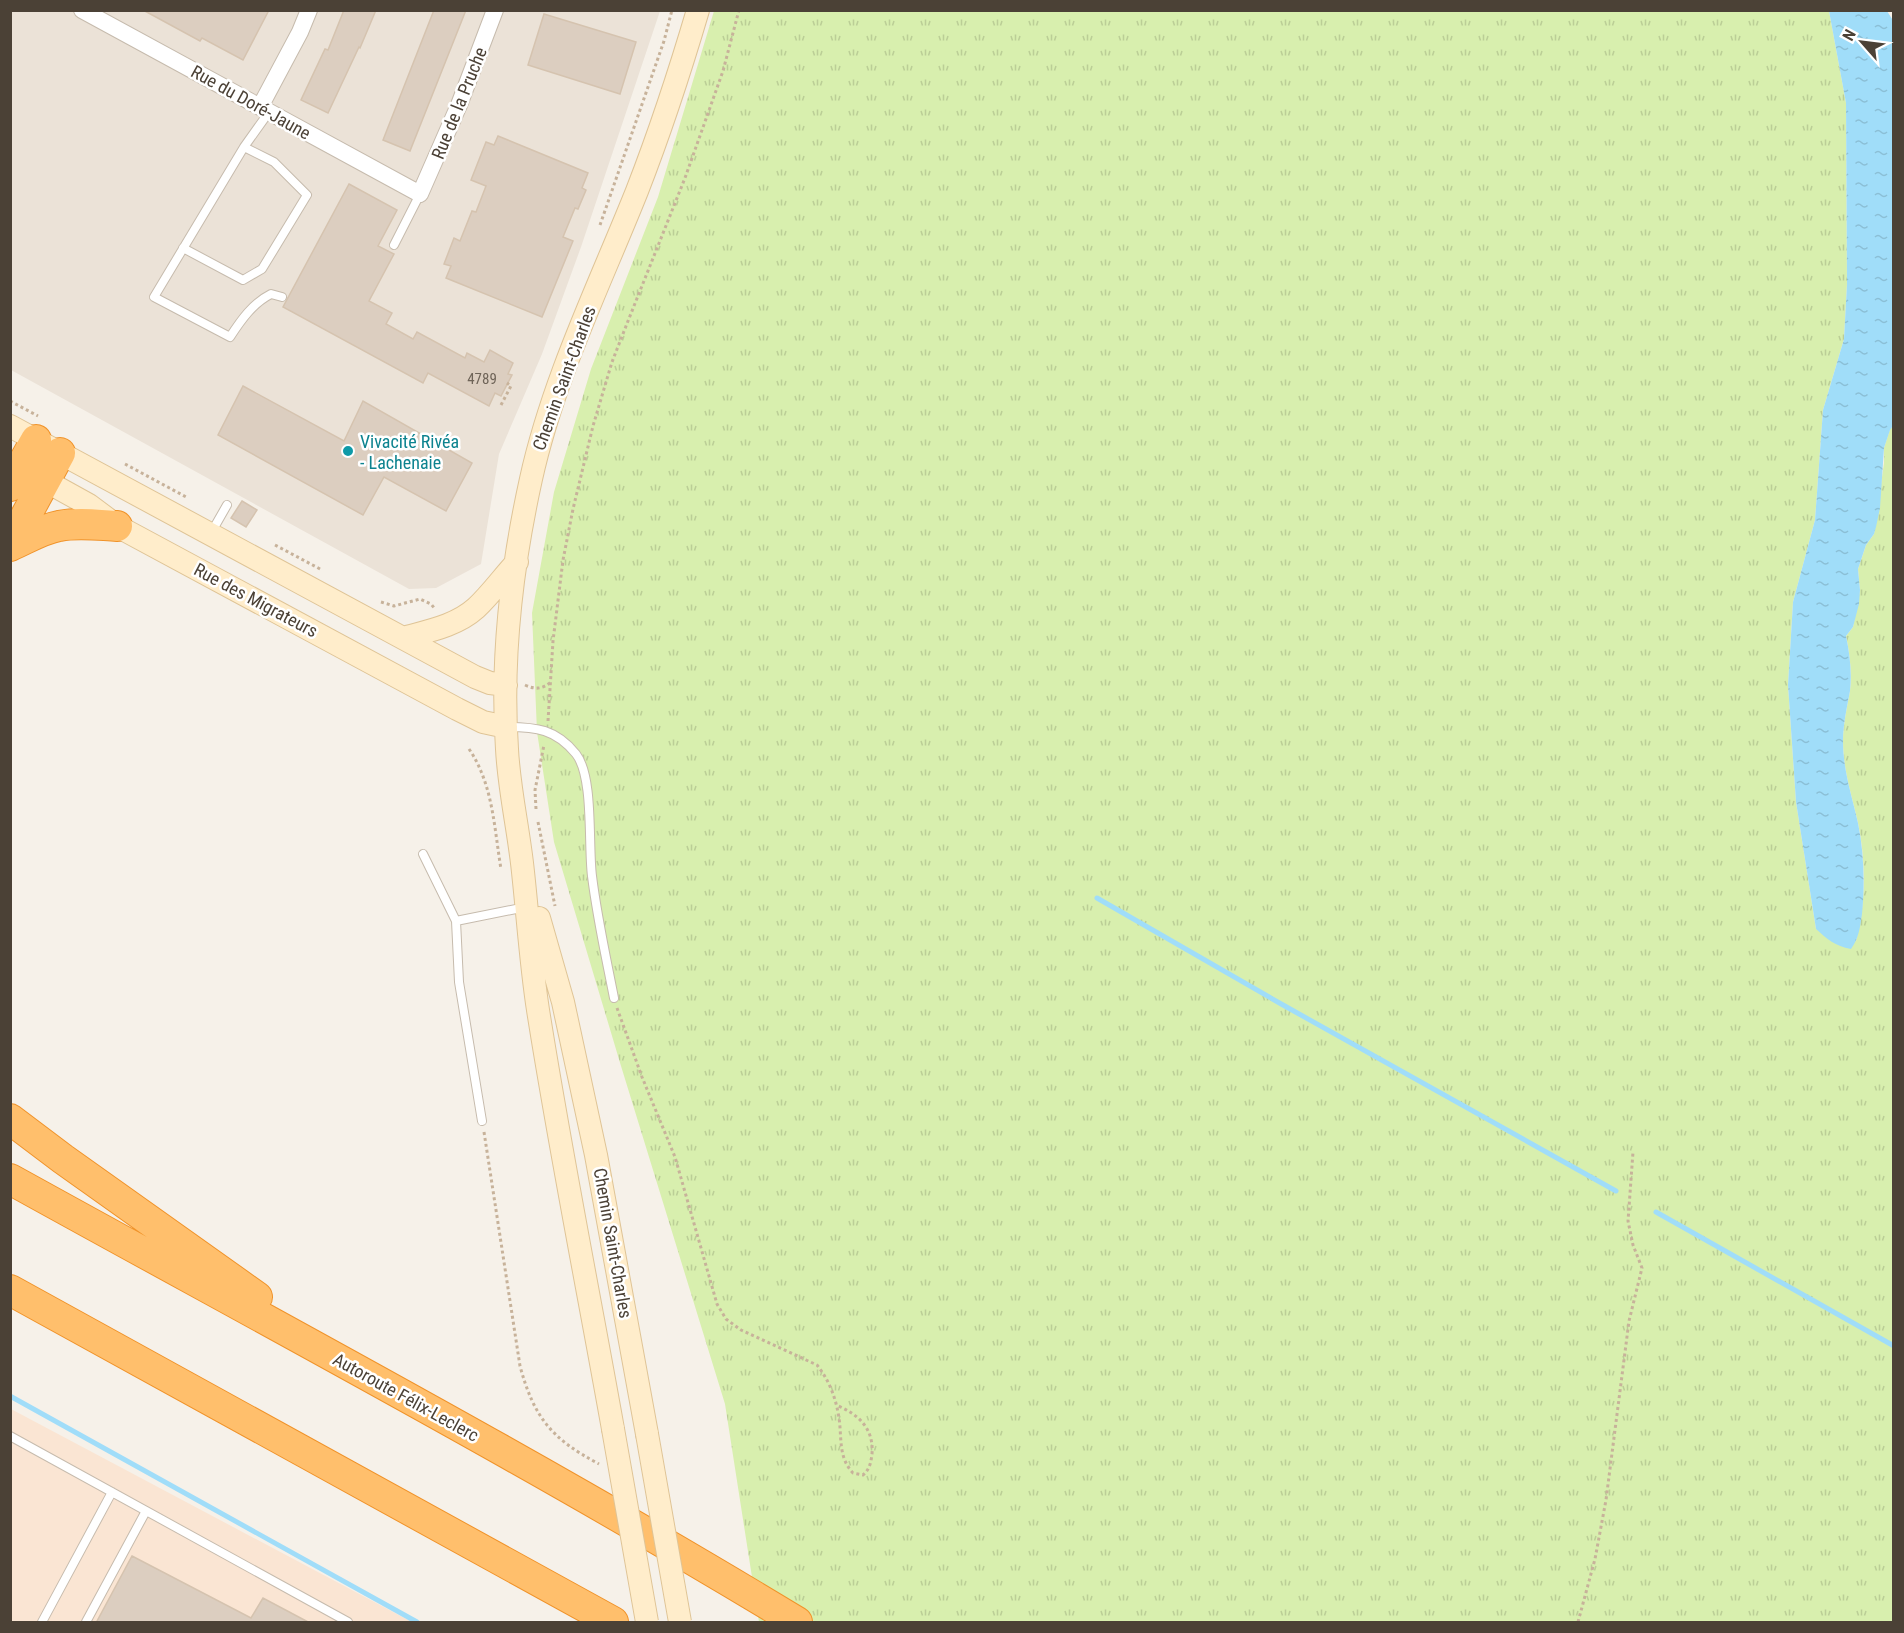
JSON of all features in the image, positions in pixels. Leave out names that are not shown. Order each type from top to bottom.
[{"type":"highway","points":[[10,546],[22,474],[35,440]]},
{"type":"highway","points":[[10,546],[49,528],[79,524],[117,526]]},
{"type":"highway","points":[[10,1119],[71,1165],[370,1377]]},
{"type":"highway","name":"Autoroute Félix-Leclerc","points":[[10,1179],[370,1377],[636,1527],[797,1623]]},
{"type":"highway","points":[[10,1290],[613,1623]]},
{"type":"highway","points":[[10,1308],[118,1349]]},
{"type":"main road","name":"Chemin Saint-Charles","points":[[680,1623],[596,1155],[562,1002],[531,905],[523,868],[511,795],[506,727],[515,684],[511,611],[529,485],[549,411],[648,161],[698,10]]},
{"type":"main road","name":"Rue des Migrateurs","points":[[35,440],[475,677],[490,683],[515,684]]},
{"type":"main road","name":"Rue des Migrateurs","points":[[22,474],[89,506],[117,526],[476,719],[491,725],[506,727]]},
{"type":"main road","points":[[402,638],[443,627],[467,615],[517,562]]},
{"type":"main road","name":"Chemin Saint-Charles","points":[[531,905],[538,1008],[647,1623]]},
{"type":"street","name":"Rue du Doré-Jaune","points":[[82,10],[420,194]]},
{"type":"street","points":[[265,109],[309,10]]},
{"type":"street","name":"Rue de la Pruche","points":[[420,194],[441,150],[495,10]]},
{"type":"lane","points":[[265,109],[154,297],[230,337],[240,321],[261,299],[271,294],[282,297]]},
{"type":"lane","points":[[183,248],[243,280],[262,269],[296,214],[307,195],[274,162],[244,147]]},
{"type":"lane","points":[[394,245],[420,194]]},
{"type":"lane","points":[[210,534],[227,505]]},
{"type":"lane","points":[[506,727],[540,728],[547,731],[577,755],[582,766],[586,781],[592,873],[614,998]]},
{"type":"lane","points":[[423,854],[456,921],[459,982],[482,1121]]},
{"type":"lane","points":[[456,921],[531,905]]},
{"type":"lane","points":[[10,1436],[348,1623]]},
{"type":"lane","points":[[42,1623],[112,1492]]},
{"type":"lane","points":[[86,1623],[146,1511]]},
{"type":"path","points":[[598,231],[664,41],[672,10]]},
{"type":"path","points":[[548,726],[554,632],[563,560],[592,426],[612,362],[685,178],[725,63],[740,10]]},
{"type":"path","points":[[501,405],[511,386],[507,383]]},
{"type":"path","points":[[269,542],[331,575]]},
{"type":"path","points":[[381,602],[394,606],[420,599],[431,604],[436,610]]},
{"type":"path","points":[[515,684],[541,689],[551,682]]},
{"type":"path","points":[[614,998],[630,1047],[675,1157],[717,1304],[726,1319],[741,1330],[817,1365],[830,1385],[836,1405],[844,1461],[853,1473],[863,1475],[868,1471],[870,1464],[872,1440],[869,1431],[853,1414],[836,1405]]},
{"type":"path","points":[[482,1121],[520,1366],[527,1392],[539,1415],[554,1433],[574,1450],[600,1465]]},
{"type":"path","points":[[1578,1623],[1602,1524],[1629,1321],[1642,1268],[1633,1245],[1628,1221],[1633,1152]]},
{"type":"path","points":[[1624,1191],[1630,1193]]},
{"type":"shaded area","points":[[11,11],[660,11],[581,247],[542,354],[499,454],[481,564],[436,588],[409,589],[11,370]]},
{"type":"shaded area","points":[[11,1409],[412,1622],[11,1622]]},
{"type":"green space","points":[[714,11],[1829,11],[1846,103],[1847,284],[1844,339],[1823,410],[1815,520],[1793,602],[1788,685],[1796,802],[1816,929],[1856,941],[1862,912],[1864,867],[1861,837],[1843,752],[1851,677],[1846,636],[1853,627],[1860,590],[1858,569],[1866,545],[1874,534],[1884,448],[1893,426],[1893,1622],[759,1622],[725,1404],[554,842],[537,732],[532,613],[554,492],[591,369],[658,197]]},
{"type":"water","points":[[1829,11],[1887,11],[1894,22],[1893,426],[1884,448],[1880,508],[1876,527],[1866,545],[1858,569],[1859,604],[1853,627],[1846,636],[1851,677],[1843,752],[1860,834],[1864,880],[1860,928],[1851,949],[1832,942],[1816,929],[1796,802],[1788,685],[1793,602],[1815,520],[1823,410],[1844,339],[1847,284],[1846,103]]},
{"type":"building","points":[[143,10],[269,10],[243,60],[202,38],[200,41]]},
{"type":"building","points":[[344,10],[376,10],[328,113],[301,100],[325,49],[328,50]]},
{"type":"building","points":[[434,10],[466,10],[410,151],[383,140]]},
{"type":"building","points":[[544,14],[636,42],[620,94],[528,65]]},
{"type":"building","points":[[498,136],[588,173],[582,188],[586,190],[578,209],[575,208],[563,237],[573,241],[542,317],[446,278],[451,266],[444,264],[454,238],[460,241],[472,211],[476,212],[486,186],[471,180],[486,142],[494,145]]},
{"type":"building","points":[[349,184],[397,210],[378,246],[394,254],[369,301],[392,313],[386,324],[413,339],[417,332],[465,358],[467,353],[484,362],[490,350],[513,363],[508,374],[512,375],[501,396],[495,393],[489,406],[428,373],[423,383],[283,307]]},
{"type":"building","name":"Vivacité Rivéa - Lachenaie","points":[[243,386],[344,441],[363,401],[472,463],[446,511],[384,477],[363,515],[218,435]]},
{"type":"building","points":[[242,501],[257,510],[246,527],[231,518]]},
{"type":"building","points":[[132,1556],[251,1618],[263,1598],[310,1623],[96,1623]]},
{"type":"waterway","points":[[1097,898],[1616,1191]]},
{"type":"waterway","points":[[1656,1212],[1894,1346]]},
{"type":"waterway","points":[[10,1396],[417,1622]]},
{"type":"place","name":"Vivacité Rivéa - Lachenaie","points":[[348,451]]}]
